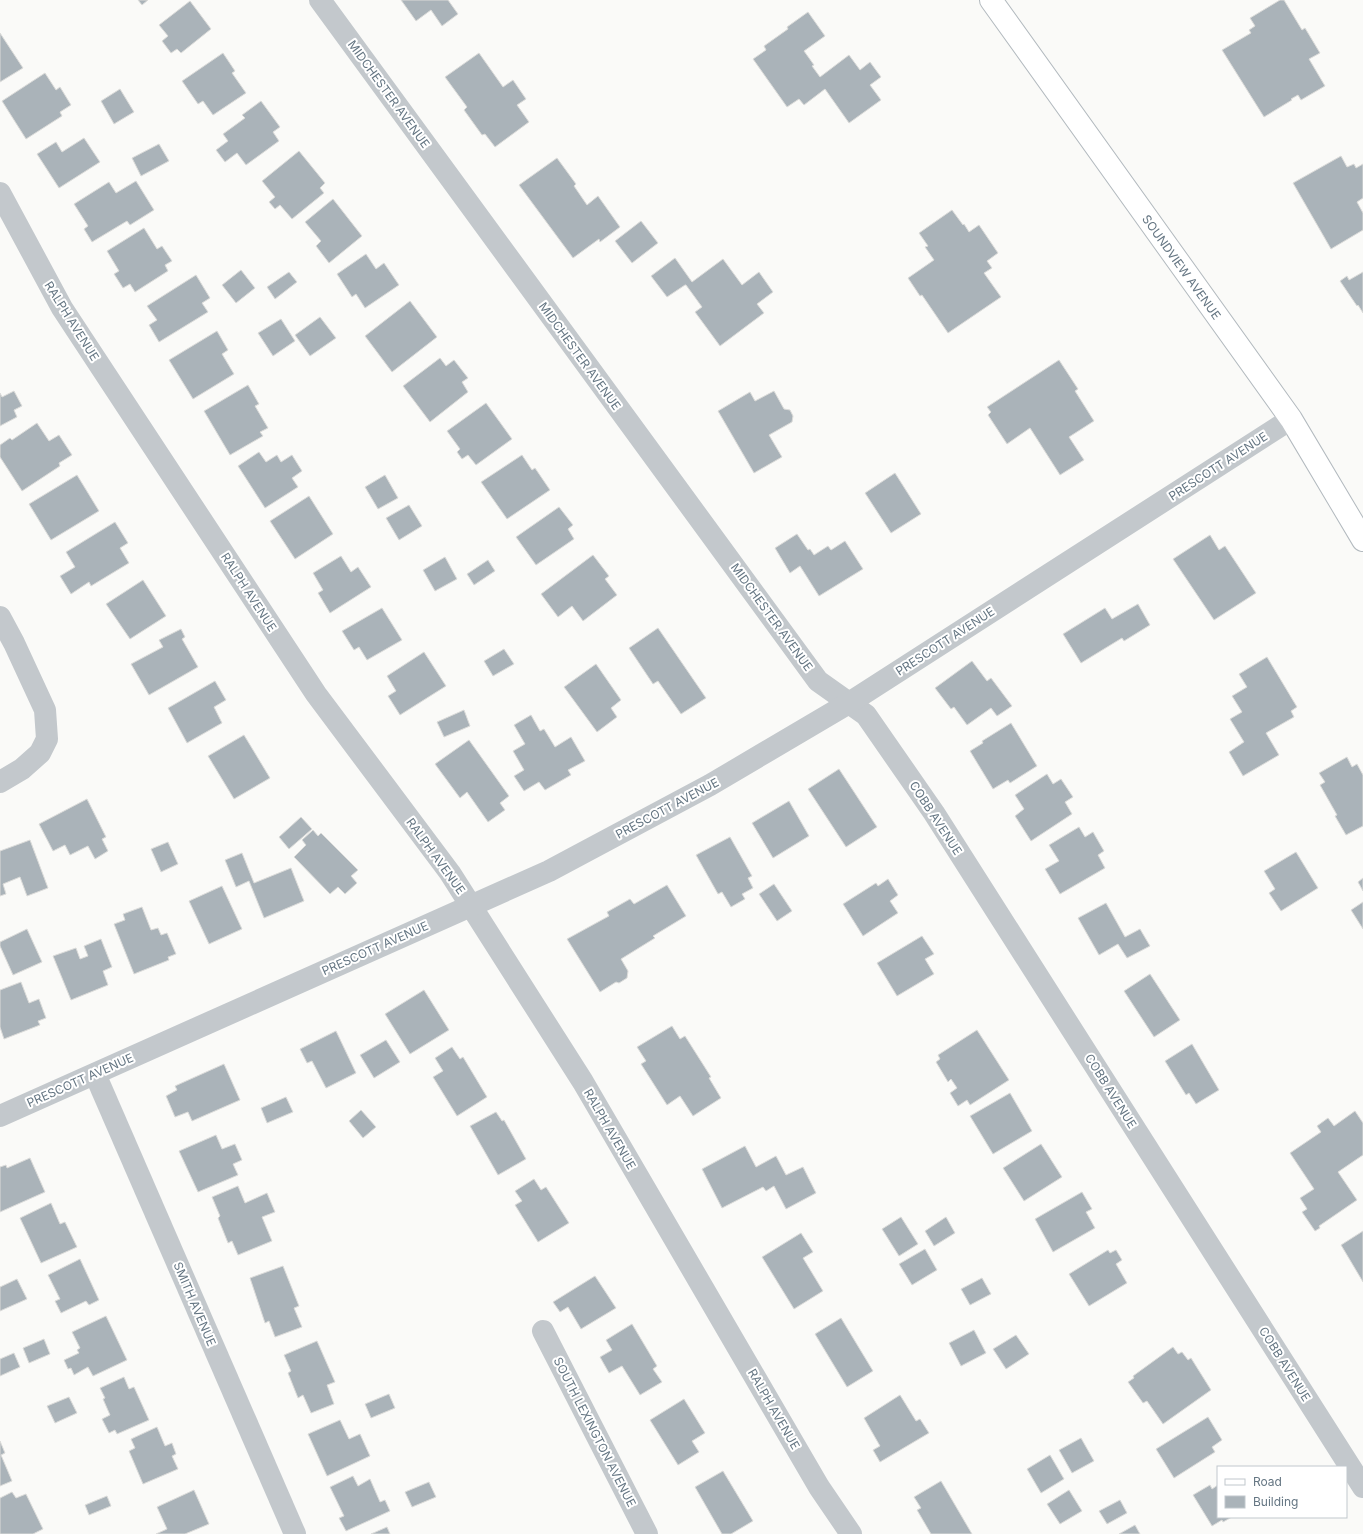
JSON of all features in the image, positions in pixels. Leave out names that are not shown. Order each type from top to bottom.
[{"type":"street","name":"MIDCHESTER AVENUE","points":[[320,0],[818,681],[849,703]]},
{"type":"street","name":"SOUNDVIEW AVENUE","points":[[991,0],[1292,419],[1363,540]]},
{"type":"street","name":"RALPH AVENUE","points":[[0,193],[62,308],[316,694],[450,873],[583,1082],[819,1487],[851,1534]]},
{"type":"street","name":"PRESCOTT AVENUE","points":[[0,1116],[549,871],[710,785],[849,703],[1292,419]]},
{"type":"street","points":[[0,617],[14,643],[45,710],[47,739],[40,753],[22,769],[0,782]]},
{"type":"street","name":"COBB AVENUE","points":[[849,703],[866,715],[934,813],[1363,1487]]},
{"type":"street","name":"SMITH AVENUE","points":[[95,1074],[295,1534]]},
{"type":"street","name":"SOUTH LEXINGTON AVENUE","points":[[543,1331],[647,1534]]},
{"type":"building","points":[[138,0],[148,0],[142,5]]},
{"type":"building","points":[[401,0],[448,0],[458,14],[442,26],[431,10],[416,21]]},
{"type":"building","points":[[1280,0],[1284,0],[1302,30],[1305,28],[1320,53],[1309,59],[1325,86],[1301,100],[1298,95],[1264,117],[1222,50],[1251,33],[1249,30],[1255,26],[1250,18]]},
{"type":"building","points":[[190,1],[211,29],[181,53],[177,49],[171,53],[162,41],[168,36],[159,25]]},
{"type":"building","points":[[808,12],[825,36],[804,51],[820,77],[849,55],[860,70],[870,62],[881,77],[870,85],[881,100],[849,123],[825,89],[804,105],[799,99],[787,107],[753,59],[766,50],[764,46],[788,29],[787,27]]},
{"type":"building","points":[[0,33],[23,68],[0,82]]},
{"type":"building","points":[[223,53],[235,71],[232,73],[246,93],[213,115],[203,101],[198,104],[182,81]]},
{"type":"building","points":[[479,53],[503,87],[513,80],[526,99],[517,105],[529,122],[495,147],[485,134],[482,135],[464,110],[467,107],[445,77]]},
{"type":"building","points":[[45,73],[56,90],[60,87],[71,105],[60,112],[62,116],[26,139],[2,101]]},
{"type":"building","points":[[120,89],[134,112],[114,124],[101,101]]},
{"type":"building","points":[[261,101],[280,127],[273,132],[279,141],[246,165],[237,153],[225,162],[216,150],[228,141],[223,134],[245,118],[242,115]]},
{"type":"building","points":[[84,138],[100,162],[59,188],[37,154],[56,142],[62,152]]},
{"type":"building","points":[[159,144],[169,161],[141,176],[132,158]]},
{"type":"building","points":[[299,151],[325,183],[320,188],[324,193],[292,219],[280,205],[275,209],[269,202],[275,197],[262,181]]},
{"type":"building","points":[[1341,156],[1347,167],[1354,164],[1356,168],[1363,164],[1363,198],[1357,202],[1363,213],[1363,230],[1331,249],[1293,183]]},
{"type":"building","points":[[557,158],[576,184],[574,186],[587,205],[598,196],[620,227],[600,242],[599,239],[573,258],[519,185]]},
{"type":"building","points":[[136,181],[154,210],[130,225],[127,221],[92,242],[84,229],[88,226],[74,204],[109,182],[116,193]]},
{"type":"building","points":[[333,199],[362,236],[329,263],[316,246],[321,241],[305,222]]},
{"type":"building","points":[[952,210],[969,232],[979,225],[998,253],[987,261],[992,268],[984,273],[1001,297],[948,333],[922,295],[920,296],[908,278],[934,260],[925,247],[928,246],[919,233]]},
{"type":"building","points":[[641,221],[658,243],[632,263],[615,241]]},
{"type":"building","points":[[144,228],[157,249],[162,246],[172,261],[165,265],[168,271],[135,292],[130,284],[123,288],[114,274],[119,271],[107,251]]},
{"type":"building","points":[[366,254],[376,269],[384,263],[399,285],[365,308],[356,294],[352,297],[337,274]]},
{"type":"building","points":[[675,258],[692,282],[723,259],[742,285],[759,272],[773,292],[757,304],[764,313],[720,346],[695,312],[702,307],[686,285],[667,297],[651,276]]},
{"type":"building","points":[[241,270],[255,288],[236,303],[222,285]]},
{"type":"building","points":[[289,272],[297,282],[275,299],[267,287]]},
{"type":"building","points":[[1363,272],[1363,313],[1340,281],[1347,276],[1349,280]]},
{"type":"building","points":[[196,275],[210,298],[202,303],[208,312],[159,342],[149,325],[157,320],[147,306]]},
{"type":"building","points":[[410,301],[437,337],[392,372],[365,336]]},
{"type":"building","points":[[320,317],[336,338],[310,356],[295,335]]},
{"type":"building","points":[[281,319],[295,341],[273,356],[258,333]]},
{"type":"building","points":[[217,331],[228,350],[222,354],[234,374],[193,399],[169,360]]},
{"type":"building","points":[[440,358],[446,366],[454,360],[468,378],[462,382],[468,392],[430,422],[403,386]]},
{"type":"building","points":[[1059,360],[1078,389],[1075,391],[1094,421],[1069,437],[1084,460],[1060,475],[1030,428],[1007,444],[988,415],[991,412],[987,407]]},
{"type":"building","points":[[248,385],[259,404],[255,406],[268,428],[260,432],[263,436],[230,455],[204,411]]},
{"type":"building","points":[[14,391],[22,406],[14,410],[17,417],[0,426],[0,393],[2,397]]},
{"type":"building","points":[[774,391],[784,409],[790,410],[793,416],[792,422],[769,435],[782,457],[754,473],[718,411],[750,392],[755,401]]},
{"type":"building","points":[[486,403],[512,439],[476,465],[468,455],[462,459],[457,452],[460,449],[447,431]]},
{"type":"building","points":[[37,423],[49,441],[59,435],[72,455],[59,463],[60,466],[22,491],[0,457],[0,445],[10,438],[12,440]]},
{"type":"building","points":[[259,452],[266,462],[277,455],[281,462],[292,455],[302,471],[292,478],[298,487],[265,508],[238,466]]},
{"type":"building","points":[[522,455],[532,470],[535,468],[550,490],[507,519],[481,482]]},
{"type":"building","points":[[895,473],[921,514],[891,533],[865,493]]},
{"type":"building","points":[[77,475],[99,511],[51,540],[29,504]]},
{"type":"building","points":[[385,475],[398,498],[378,509],[365,487]]},
{"type":"building","points":[[309,496],[333,534],[295,559],[270,521]]},
{"type":"building","points":[[409,505],[422,526],[399,540],[386,518]]},
{"type":"building","points":[[559,507],[573,525],[568,529],[574,539],[536,565],[516,537]]},
{"type":"building","points":[[115,522],[128,543],[120,548],[129,563],[91,586],[89,582],[71,594],[60,576],[75,567],[66,552]]},
{"type":"building","points":[[797,534],[808,550],[810,549],[814,555],[828,546],[831,550],[845,541],[863,569],[819,596],[800,566],[790,573],[775,548]]},
{"type":"building","points":[[1210,535],[1219,550],[1225,546],[1256,593],[1214,620],[1173,559]]},
{"type":"building","points":[[593,555],[609,576],[605,579],[617,595],[583,621],[572,606],[558,617],[541,594]]},
{"type":"building","points":[[341,556],[351,572],[358,567],[371,587],[330,613],[318,593],[323,590],[313,573]]},
{"type":"building","points":[[445,557],[457,579],[435,591],[423,570]]},
{"type":"building","points":[[488,560],[495,571],[474,585],[467,574]]},
{"type":"building","points":[[143,580],[166,616],[130,639],[106,604]]},
{"type":"building","points":[[1138,604],[1150,625],[1124,641],[1122,638],[1081,663],[1063,634],[1105,608],[1112,619]]},
{"type":"building","points":[[382,608],[402,640],[367,660],[359,647],[354,650],[342,631]]},
{"type":"building","points":[[658,628],[706,698],[681,714],[658,681],[653,684],[629,648]]},
{"type":"building","points":[[181,629],[185,637],[182,639],[198,667],[149,695],[131,664],[163,647],[159,640]]},
{"type":"building","points":[[504,649],[514,664],[493,676],[484,661]]},
{"type":"building","points":[[424,652],[446,686],[400,715],[388,696],[396,691],[387,676]]},
{"type":"building","points":[[1267,657],[1297,707],[1291,711],[1294,717],[1266,733],[1279,755],[1243,776],[1229,752],[1244,742],[1230,719],[1242,712],[1232,696],[1247,687],[1239,674]]},
{"type":"building","points":[[972,661],[987,681],[991,678],[1012,706],[997,716],[991,708],[967,725],[954,707],[951,709],[935,688]]},
{"type":"building","points":[[596,664],[621,700],[611,708],[617,717],[597,732],[564,687]]},
{"type":"building","points":[[215,681],[226,700],[214,707],[222,723],[187,743],[168,708]]},
{"type":"building","points":[[464,710],[470,726],[444,737],[437,722]]},
{"type":"building","points":[[531,715],[540,731],[544,729],[555,747],[571,737],[585,761],[568,770],[571,775],[545,790],[539,782],[524,791],[514,776],[524,770],[513,751],[525,744],[514,725]]},
{"type":"building","points":[[1011,723],[1037,766],[1010,783],[1008,780],[993,789],[970,751],[983,743],[982,741]]},
{"type":"building","points":[[244,735],[270,778],[234,799],[208,756]]},
{"type":"building","points":[[469,740],[509,796],[500,803],[505,810],[488,822],[467,792],[460,798],[435,764]]},
{"type":"building","points":[[1347,757],[1352,767],[1357,764],[1363,775],[1363,826],[1346,835],[1335,816],[1337,815],[1320,785],[1325,782],[1319,773]]},
{"type":"building","points":[[839,769],[877,827],[846,847],[808,789]]},
{"type":"building","points":[[1047,774],[1053,784],[1061,779],[1073,797],[1065,802],[1072,814],[1031,841],[1015,816],[1024,809],[1015,795]]},
{"type":"building","points":[[87,799],[106,837],[102,839],[108,851],[95,859],[88,846],[70,855],[65,845],[53,851],[39,824]]},
{"type":"building","points":[[789,801],[809,836],[773,858],[752,823]]},
{"type":"building","points":[[301,817],[312,829],[289,849],[279,837]]},
{"type":"building","points":[[1079,827],[1085,837],[1093,832],[1104,851],[1098,855],[1105,868],[1060,894],[1045,869],[1059,861],[1049,845]]},
{"type":"building","points":[[313,830],[318,836],[321,833],[358,870],[351,876],[357,883],[345,894],[338,887],[330,894],[294,857],[306,845],[302,840]]},
{"type":"building","points":[[730,837],[752,876],[748,878],[753,888],[742,894],[745,899],[731,907],[722,892],[718,894],[696,855]]},
{"type":"building","points":[[30,840],[48,888],[27,896],[20,877],[3,884],[6,894],[0,896],[0,851]]},
{"type":"building","points":[[168,842],[178,864],[161,872],[151,849]]},
{"type":"building","points":[[1296,852],[1318,888],[1281,911],[1269,893],[1275,889],[1264,871]]},
{"type":"building","points":[[242,853],[254,883],[291,868],[304,901],[264,918],[249,881],[236,887],[225,860]]},
{"type":"building","points":[[1363,878],[1363,891],[1358,882]]},
{"type":"building","points":[[888,879],[898,895],[890,901],[898,913],[863,936],[843,904],[876,883],[878,886]]},
{"type":"building","points":[[774,884],[792,911],[777,921],[759,894]]},
{"type":"building","points":[[667,885],[686,916],[653,936],[655,938],[621,959],[628,971],[627,978],[619,983],[616,982],[600,992],[567,939],[609,916],[607,912],[630,899],[634,904]]},
{"type":"building","points":[[222,886],[242,929],[209,944],[189,901]]},
{"type":"building","points":[[1363,902],[1363,929],[1351,910]]},
{"type":"building","points":[[1106,903],[1125,937],[1140,929],[1150,946],[1127,958],[1118,944],[1099,955],[1078,918]]},
{"type":"building","points":[[142,907],[151,930],[158,928],[161,935],[167,933],[176,954],[168,957],[169,960],[134,974],[114,924],[125,920],[123,914]]},
{"type":"building","points":[[27,929],[42,962],[13,975],[0,946],[0,942]]},
{"type":"building","points":[[922,936],[934,954],[925,959],[934,974],[897,996],[877,963]]},
{"type":"building","points":[[101,939],[112,967],[103,971],[108,985],[71,1000],[53,956],[76,948],[80,959],[88,956],[84,946]]},
{"type":"building","points":[[1150,974],[1180,1020],[1154,1037],[1124,991]]},
{"type":"building","points":[[21,982],[29,1003],[39,999],[46,1018],[38,1021],[40,1025],[4,1039],[0,1027],[0,990]]},
{"type":"building","points":[[424,990],[449,1030],[410,1054],[385,1014]]},
{"type":"building","points":[[672,1026],[680,1039],[685,1036],[711,1077],[709,1078],[721,1098],[693,1116],[680,1096],[667,1105],[641,1064],[646,1061],[637,1047]]},
{"type":"building","points":[[977,1030],[1009,1080],[970,1105],[967,1100],[958,1106],[950,1093],[957,1088],[951,1079],[948,1082],[936,1062],[940,1059],[938,1055]]},
{"type":"building","points":[[336,1031],[356,1073],[326,1088],[312,1061],[307,1063],[300,1049]]},
{"type":"building","points":[[386,1040],[400,1062],[374,1078],[360,1055]]},
{"type":"building","points":[[1192,1044],[1219,1090],[1196,1104],[1189,1093],[1186,1095],[1165,1061]]},
{"type":"building","points":[[452,1047],[460,1059],[463,1057],[487,1097],[457,1116],[433,1077],[443,1071],[435,1058]]},
{"type":"building","points":[[224,1064],[240,1100],[192,1121],[188,1112],[175,1117],[166,1096],[177,1090],[175,1086]]},
{"type":"building","points":[[1010,1093],[1032,1131],[993,1154],[970,1116]]},
{"type":"building","points":[[286,1097],[293,1112],[267,1123],[261,1108]]},
{"type":"building","points":[[361,1110],[376,1127],[363,1138],[349,1121]]},
{"type":"building","points":[[1355,1111],[1363,1123],[1363,1155],[1338,1172],[1357,1200],[1319,1226],[1320,1228],[1315,1231],[1302,1212],[1307,1209],[1300,1198],[1314,1189],[1290,1153],[1321,1132],[1317,1126],[1328,1118],[1334,1126]]},
{"type":"building","points":[[496,1112],[502,1121],[504,1120],[526,1159],[498,1175],[470,1126]]},
{"type":"building","points":[[216,1135],[222,1149],[235,1144],[242,1160],[233,1164],[238,1175],[198,1192],[179,1151]]},
{"type":"building","points":[[1041,1144],[1062,1177],[1024,1201],[1003,1168]]},
{"type":"building","points":[[745,1146],[756,1167],[776,1156],[786,1175],[803,1167],[816,1193],[786,1209],[774,1186],[766,1191],[763,1187],[722,1208],[702,1169]]},
{"type":"building","points":[[30,1158],[45,1192],[0,1212],[0,1167],[6,1165],[7,1168]]},
{"type":"building","points":[[534,1179],[541,1190],[546,1187],[569,1223],[538,1242],[515,1205],[522,1201],[515,1191]]},
{"type":"building","points":[[238,1186],[245,1203],[267,1193],[275,1212],[262,1217],[272,1241],[238,1255],[232,1241],[228,1243],[218,1218],[220,1216],[212,1197]]},
{"type":"building","points":[[1082,1192],[1092,1209],[1086,1212],[1095,1228],[1053,1252],[1035,1219]]},
{"type":"building","points":[[51,1203],[60,1224],[65,1222],[77,1247],[41,1263],[20,1218]]},
{"type":"building","points":[[901,1217],[918,1244],[899,1256],[882,1229]]},
{"type":"building","points":[[946,1217],[955,1233],[934,1246],[925,1231]]},
{"type":"building","points":[[1363,1231],[1363,1282],[1341,1245]]},
{"type":"building","points":[[801,1233],[813,1252],[803,1258],[823,1291],[794,1309],[762,1257]]},
{"type":"building","points":[[925,1249],[937,1270],[912,1285],[899,1264]]},
{"type":"building","points":[[1108,1250],[1110,1253],[1116,1250],[1122,1260],[1116,1264],[1127,1283],[1089,1306],[1069,1274]]},
{"type":"building","points":[[80,1259],[99,1300],[89,1305],[86,1301],[61,1313],[55,1301],[60,1299],[48,1275]]},
{"type":"building","points":[[283,1266],[299,1306],[294,1308],[302,1327],[275,1337],[269,1321],[265,1323],[250,1278]]},
{"type":"building","points":[[595,1276],[616,1308],[581,1329],[568,1307],[560,1312],[553,1302]]},
{"type":"building","points":[[982,1278],[991,1294],[970,1305],[961,1289]]},
{"type":"building","points":[[17,1279],[27,1299],[0,1311],[0,1287]]},
{"type":"building","points":[[106,1316],[127,1360],[93,1376],[88,1367],[74,1375],[71,1368],[68,1369],[64,1360],[79,1353],[77,1350],[80,1348],[72,1332]]},
{"type":"building","points":[[841,1318],[873,1371],[847,1387],[815,1334]]},
{"type":"building","points":[[632,1324],[657,1366],[653,1369],[662,1382],[640,1395],[622,1366],[609,1373],[600,1357],[612,1350],[606,1340]]},
{"type":"building","points":[[974,1330],[986,1353],[961,1366],[949,1343]]},
{"type":"building","points":[[1016,1335],[1029,1354],[1006,1369],[993,1349]]},
{"type":"building","points":[[44,1339],[50,1354],[29,1363],[23,1348]]},
{"type":"building","points":[[317,1341],[335,1382],[327,1385],[334,1404],[311,1413],[303,1395],[298,1398],[288,1373],[291,1371],[284,1355]]},
{"type":"building","points":[[1173,1347],[1178,1354],[1182,1352],[1188,1360],[1191,1358],[1211,1390],[1163,1424],[1147,1401],[1143,1403],[1128,1382],[1134,1378],[1133,1376]]},
{"type":"building","points":[[14,1353],[20,1367],[0,1376],[0,1359]]},
{"type":"building","points":[[124,1377],[129,1389],[134,1387],[149,1420],[117,1434],[115,1430],[109,1433],[102,1419],[110,1415],[103,1399],[105,1398],[100,1388]]},
{"type":"building","points":[[389,1394],[395,1408],[371,1418],[365,1404]]},
{"type":"building","points":[[900,1395],[916,1421],[920,1419],[929,1433],[880,1462],[873,1450],[880,1446],[864,1418]]},
{"type":"building","points":[[69,1397],[77,1413],[55,1423],[47,1406]]},
{"type":"building","points":[[684,1399],[705,1433],[692,1441],[699,1452],[678,1465],[650,1420]]},
{"type":"building","points":[[1208,1417],[1222,1440],[1212,1447],[1215,1452],[1174,1478],[1156,1449]]},
{"type":"building","points":[[340,1420],[349,1439],[360,1434],[370,1456],[327,1476],[308,1434]]},
{"type":"building","points":[[157,1427],[165,1446],[172,1443],[176,1454],[172,1456],[178,1469],[143,1484],[129,1451],[135,1448],[131,1439]]},
{"type":"building","points":[[1081,1438],[1094,1461],[1072,1473],[1059,1450]]},
{"type":"building","points":[[0,1441],[5,1453],[1,1455],[12,1481],[0,1486]]},
{"type":"building","points":[[1050,1455],[1064,1479],[1041,1493],[1027,1469]]},
{"type":"building","points":[[723,1471],[753,1521],[731,1534],[722,1534],[695,1487]]},
{"type":"building","points":[[353,1476],[358,1486],[370,1479],[380,1502],[385,1500],[390,1511],[346,1531],[339,1518],[344,1516],[330,1487]]},
{"type":"building","points":[[941,1481],[972,1534],[931,1534],[917,1510],[921,1508],[914,1497]]},
{"type":"building","points":[[429,1482],[436,1497],[412,1507],[405,1492]]},
{"type":"building","points":[[1210,1485],[1212,1489],[1217,1486],[1217,1518],[1230,1518],[1223,1522],[1222,1520],[1212,1526],[1193,1495]]},
{"type":"building","points":[[194,1490],[209,1524],[185,1534],[156,1534],[167,1529],[157,1507]]},
{"type":"building","points":[[1069,1490],[1082,1511],[1060,1524],[1047,1504]]},
{"type":"building","points":[[12,1492],[16,1498],[26,1494],[43,1529],[33,1534],[0,1534],[0,1498]]},
{"type":"building","points":[[107,1496],[111,1506],[89,1515],[85,1505]]},
{"type":"building","points":[[1120,1500],[1127,1513],[1107,1524],[1099,1511]]},
{"type":"building","points":[[1135,1525],[1140,1534],[1119,1534]]},
{"type":"building","points":[[387,1527],[390,1534],[371,1534]]}]
